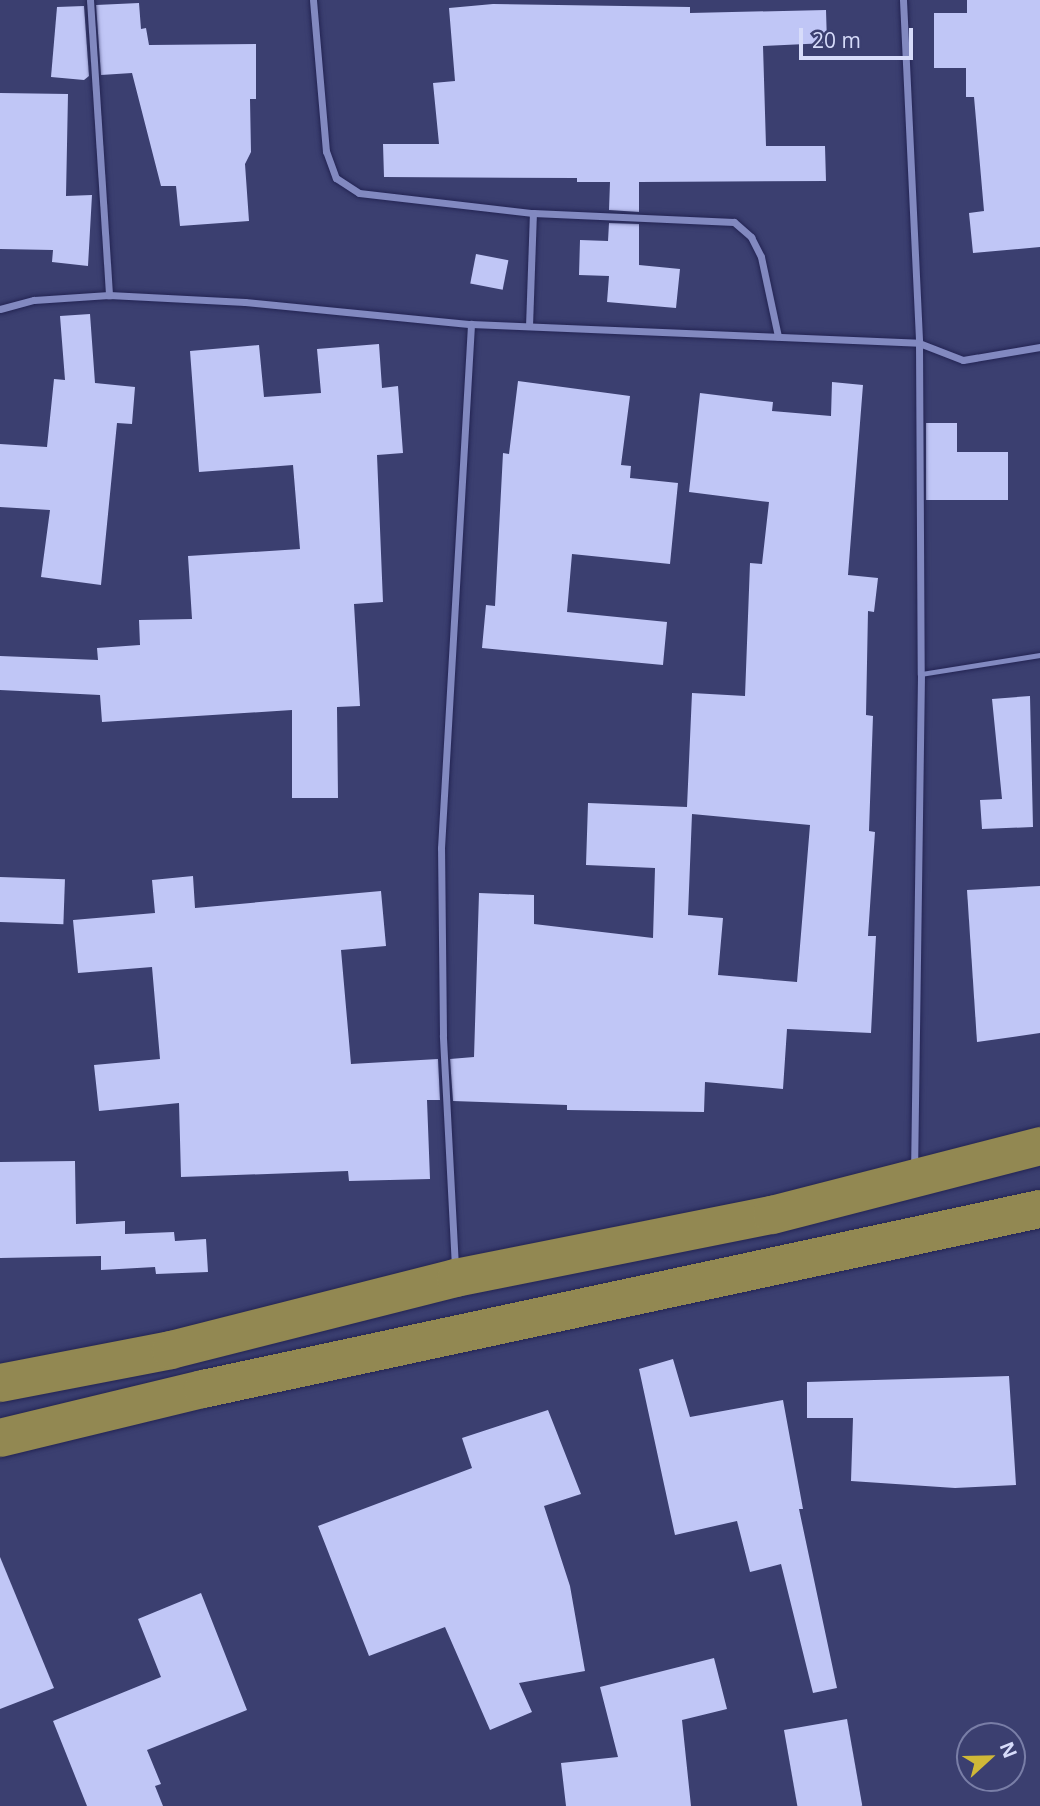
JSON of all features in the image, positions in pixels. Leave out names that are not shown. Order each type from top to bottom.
[{"type":"main road","points":[[0,1383],[171,1350],[456,1278],[772,1215],[1040,1146]]},
{"type":"main road","points":[[0,1438],[216,1386],[1040,1209]]},
{"type":"street","points":[[90,0],[109,295]]},
{"type":"street","points":[[313,0],[326,151],[336,178],[359,193],[533,213],[734,222],[751,237],[761,257],[778,336]]},
{"type":"street","points":[[904,0],[919,342],[920,674],[914,1177]]},
{"type":"street","points":[[529,326],[533,213]]},
{"type":"street","points":[[0,309],[34,300],[109,295],[245,302],[471,324],[919,342],[963,360],[1040,347]]},
{"type":"street","points":[[456,1278],[443,1035],[441,848],[471,324]]},
{"type":"lane","points":[[920,674],[1040,655]]},
{"type":"building","points":[[967,0],[1040,0],[1040,247],[973,253],[969,213],[984,211],[974,97],[966,97],[966,68],[934,68],[934,13],[967,13]]},
{"type":"building","points":[[139,3],[141,29],[146,28],[149,45],[256,44],[256,99],[250,99],[251,152],[245,164],[249,221],[180,226],[176,186],[161,186],[132,73],[101,75],[96,5]]},
{"type":"building","points":[[493,4],[690,7],[690,13],[826,10],[827,43],[763,46],[766,146],[825,146],[826,181],[639,182],[639,212],[609,210],[610,182],[577,182],[577,178],[384,177],[383,144],[439,144],[433,83],[455,81],[449,8]]},
{"type":"building","points":[[84,6],[89,76],[84,80],[51,77],[57,7]]},
{"type":"building","points":[[0,93],[68,94],[66,196],[92,195],[88,266],[52,262],[53,250],[0,249]]},
{"type":"building","points":[[609,223],[639,224],[639,265],[680,269],[676,308],[607,302],[609,276],[579,275],[580,240],[608,241]]},
{"type":"building","points":[[476,254],[508,260],[503,290],[470,283]]},
{"type":"building","points":[[90,314],[95,383],[135,387],[132,424],[117,423],[101,585],[41,577],[50,510],[0,507],[0,444],[47,447],[54,379],[65,380],[60,316]]},
{"type":"building","points":[[379,344],[382,388],[398,386],[403,453],[377,455],[383,602],[354,604],[360,706],[337,707],[338,798],[292,798],[292,710],[102,722],[100,695],[0,690],[0,656],[98,660],[97,648],[140,645],[139,620],[192,619],[188,556],[300,549],[293,465],[199,472],[190,351],[259,345],[264,397],[321,393],[317,349]]},
{"type":"building","points":[[518,381],[630,396],[621,465],[631,466],[630,478],[678,483],[670,564],[572,554],[567,612],[667,622],[663,665],[482,648],[486,605],[495,606],[503,453],[509,454]]},
{"type":"building","points":[[832,382],[863,385],[848,575],[878,578],[874,612],[868,611],[866,715],[873,716],[869,831],[875,832],[868,936],[876,936],[871,1033],[787,1029],[783,1089],[705,1082],[704,1112],[567,1110],[567,1105],[453,1101],[450,1059],[474,1057],[479,893],[534,895],[534,924],[653,938],[655,868],[586,865],[588,803],[687,807],[692,693],[745,696],[750,563],[762,564],[769,502],[689,492],[700,393],[773,402],[772,411],[831,416]],"holes":[[[692,814],[810,825],[797,982],[718,975],[723,918],[688,915]]]},
{"type":"building","points":[[926,423],[957,423],[957,452],[1008,452],[1008,500],[926,500]]},
{"type":"building","points":[[1030,696],[1033,827],[982,829],[980,800],[1002,799],[992,699]]},
{"type":"building","points":[[193,876],[195,908],[381,891],[386,946],[341,950],[351,1064],[438,1059],[440,1100],[427,1100],[430,1179],[349,1181],[348,1171],[181,1177],[179,1103],[99,1111],[94,1065],[160,1059],[152,967],[78,973],[73,920],[155,913],[152,880]]},
{"type":"building","points":[[0,877],[65,879],[63,924],[0,922]]},
{"type":"building","points":[[1040,886],[1040,1033],[977,1042],[967,890]]},
{"type":"building","points":[[75,1161],[76,1224],[125,1221],[125,1234],[174,1232],[175,1241],[206,1239],[208,1272],[156,1274],[155,1267],[101,1270],[101,1256],[0,1258],[0,1162]]},
{"type":"building","points":[[673,1359],[690,1417],[783,1400],[803,1509],[799,1509],[837,1688],[813,1693],[781,1564],[750,1572],[737,1521],[675,1535],[639,1369]]},
{"type":"building","points":[[1009,1376],[1016,1485],[955,1488],[851,1481],[853,1418],[807,1418],[807,1382]]},
{"type":"building","points":[[548,1410],[581,1494],[544,1506],[570,1586],[585,1671],[519,1683],[532,1712],[490,1730],[445,1627],[369,1656],[318,1526],[472,1468],[462,1438]]},
{"type":"building","points":[[0,1557],[54,1688],[0,1709]]},
{"type":"building","points":[[201,1593],[247,1710],[147,1750],[161,1784],[155,1786],[163,1806],[87,1806],[53,1721],[161,1677],[138,1619]]},
{"type":"building","points":[[714,1658],[727,1709],[682,1720],[691,1806],[566,1806],[561,1763],[618,1757],[600,1687]]},
{"type":"building","points":[[847,1719],[862,1806],[797,1806],[784,1730]]}]
